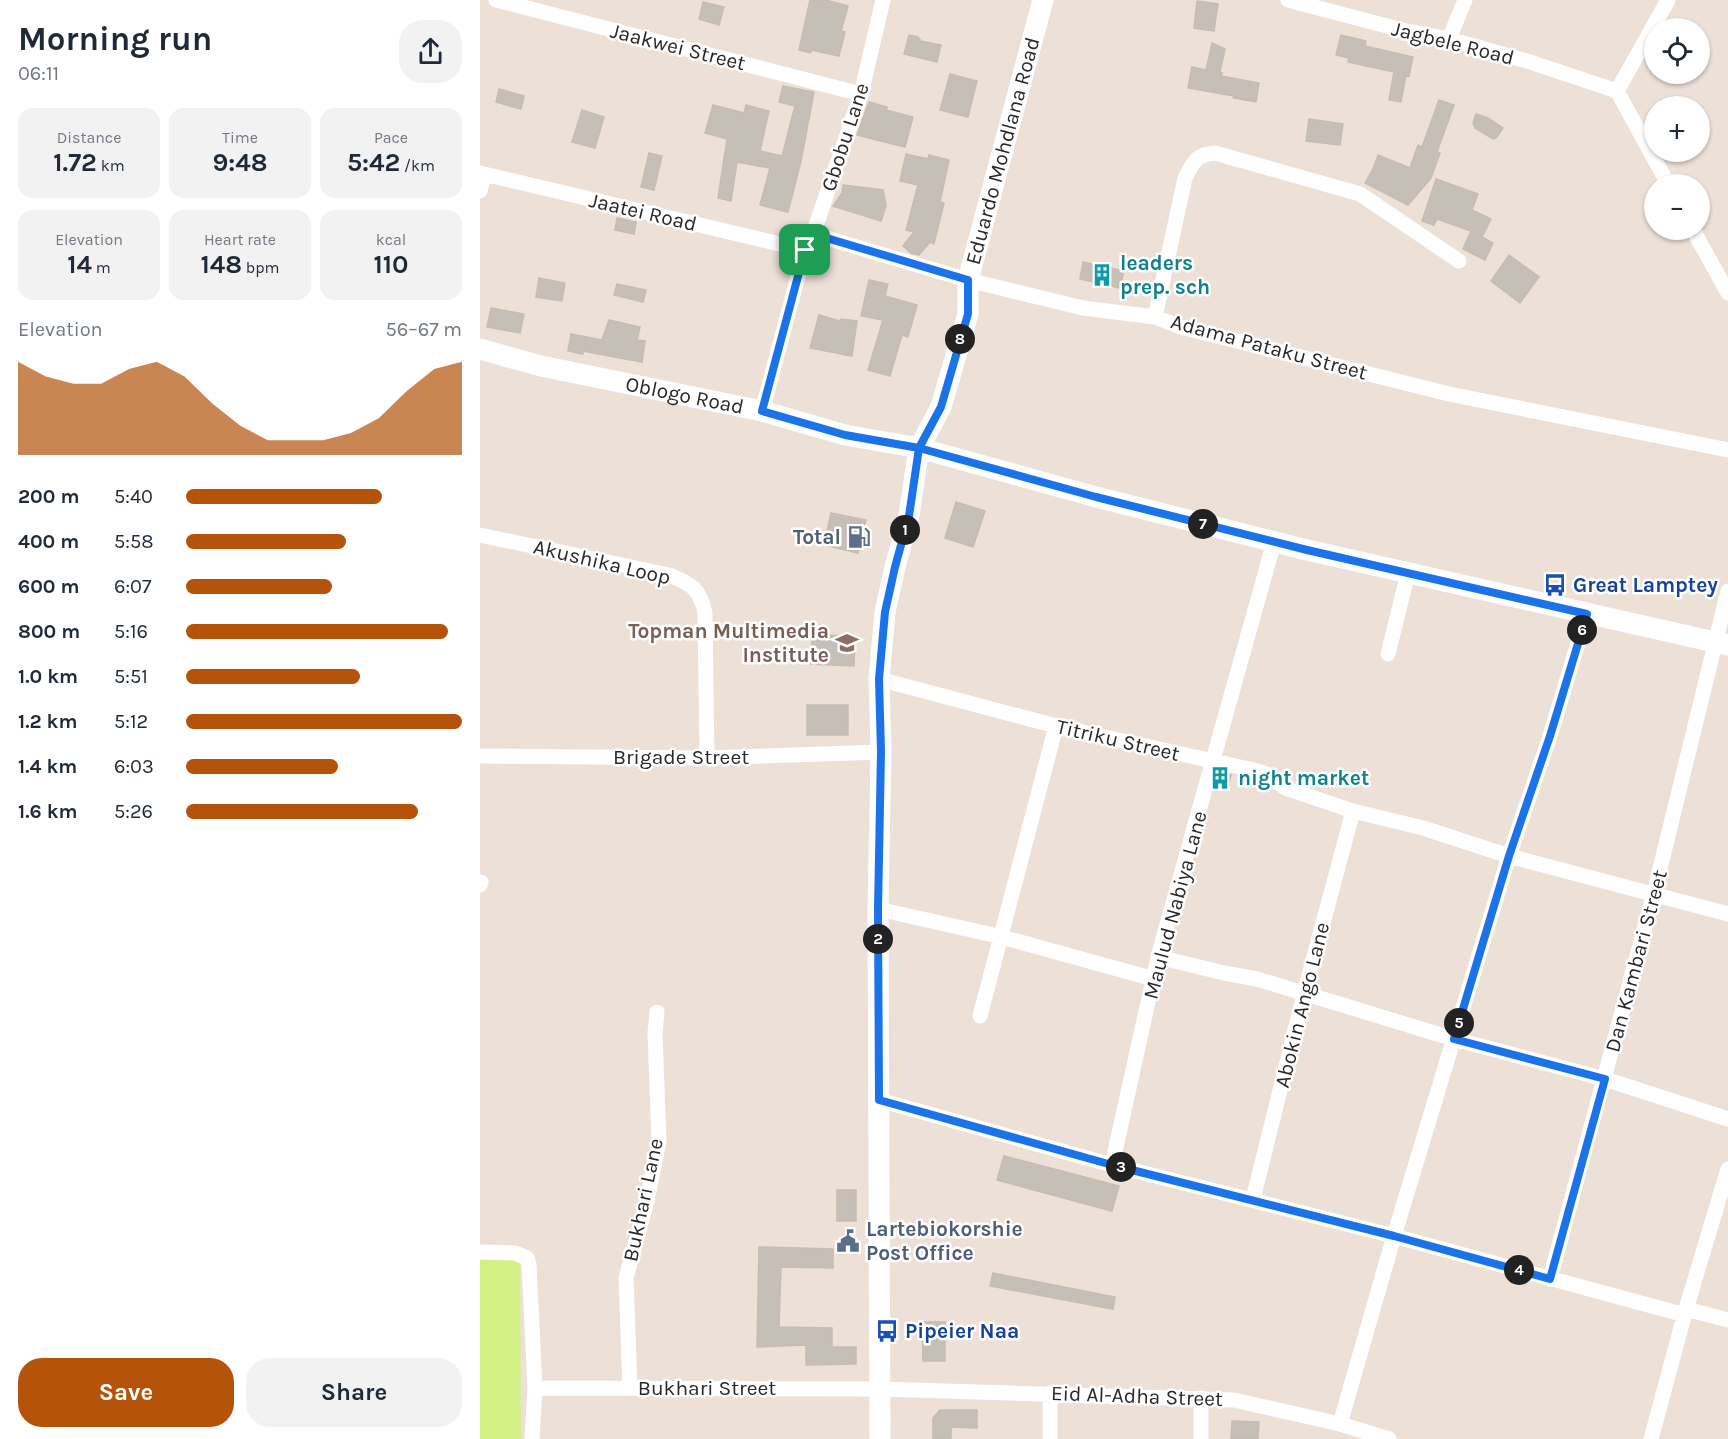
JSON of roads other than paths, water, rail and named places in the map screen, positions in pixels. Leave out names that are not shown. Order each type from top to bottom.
[{"type":"main road","name":"Eduardo Mohdlana Road","points":[[879,1439],[878,909],[881,752],[879,679],[885,612],[909,516],[919,448],[941,407],[968,314],[968,280],[1043,0]]},
{"type":"main road","name":"Oblogo Road","points":[[480,349],[542,366],[762,411],[845,435],[919,448],[1096,497],[1274,542],[1722,643]]},
{"type":"street","name":"Jaakwei Street","points":[[496,0],[861,94]]},
{"type":"street","name":"Gbobu Lane","points":[[762,411],[805,250],[813,234],[861,94],[883,0]]},
{"type":"street","name":"Jagbele Road","points":[[1288,0],[1402,30],[1449,39],[1527,61],[1617,91]]},
{"type":"street","points":[[1449,39],[1465,0]]},
{"type":"street","points":[[1663,174],[1617,91],[1668,0]]},
{"type":"street","points":[[1155,317],[1185,178],[1201,154],[1215,153],[1360,194],[1459,261]]},
{"type":"street","points":[[480,191],[482,174]]},
{"type":"street","name":"Jaatei Road","points":[[482,174],[805,250]]},
{"type":"street","name":"Adama Pataku Street","points":[[813,234],[968,280],[1083,308],[1155,317],[1181,327],[1449,394],[1728,450]]},
{"type":"street","points":[[1699,240],[1728,293]]},
{"type":"street","name":"Akushika Loop","points":[[480,535],[669,575],[686,581],[695,588],[702,599],[705,614],[707,758]]},
{"type":"street","name":"Maulud Nabiya Lane","points":[[1112,1165],[1158,957],[1274,542]]},
{"type":"street","points":[[1388,654],[1408,573]]},
{"type":"street","name":"Dan Kambari Street","points":[[1550,1279],[1722,643],[1728,591]]},
{"type":"street","points":[[1340,1424],[1394,1236],[1509,856],[1550,736],[1587,614]]},
{"type":"street","name":"Titriku Street","points":[[879,679],[1056,726],[1258,771],[1285,788],[1353,811],[1424,828],[1509,856],[1728,914]]},
{"type":"street","points":[[980,1016],[1056,726]]},
{"type":"street","name":"Brigade Street","points":[[480,756],[707,758],[881,752]]},
{"type":"street","name":"Abokin Ango Lane","points":[[1253,1199],[1353,811]]},
{"type":"street","points":[[878,909],[1002,937],[1154,979]]},
{"type":"street","points":[[1158,957],[1257,979],[1454,1039],[1605,1079],[1728,1119]]},
{"type":"street","name":"Bukhari Lane","points":[[630,1388],[626,1278],[647,1201],[659,1141],[655,1033],[657,1012]]},
{"type":"street","points":[[879,1100],[1112,1165],[1253,1199],[1550,1279],[1685,1312],[1728,1320]]},
{"type":"street","points":[[1651,1439],[1685,1312],[1728,1169]]},
{"type":"street","points":[[480,1252],[515,1253],[527,1258],[529,1264],[535,1388],[532,1439]]},
{"type":"street","name":"Bukhari Street","points":[[535,1388],[879,1389]]},
{"type":"street","name":"Eid Al-Adha Street","points":[[879,1389],[1234,1400],[1340,1424],[1373,1437],[1389,1439]]},
{"type":"street","points":[[1050,1393],[1050,1439]]},
{"type":"street","points":[[1201,1398],[1201,1439]]},
{"type":"place","name":"leaders prep. sch","points":[[1102,275]]},
{"type":"place","name":"Total","points":[[859,537]]},
{"type":"place","name":"Great Lamptey","points":[[1555,585]]},
{"type":"place","name":"Topman Multimedia Institute","points":[[847,643]]},
{"type":"place","name":"night market","points":[[1220,778]]},
{"type":"place","name":"Lartebiokorshie Post Office","points":[[848,1241]]},
{"type":"place","name":"Pipeier Naa","points":[[887,1331]]}]
